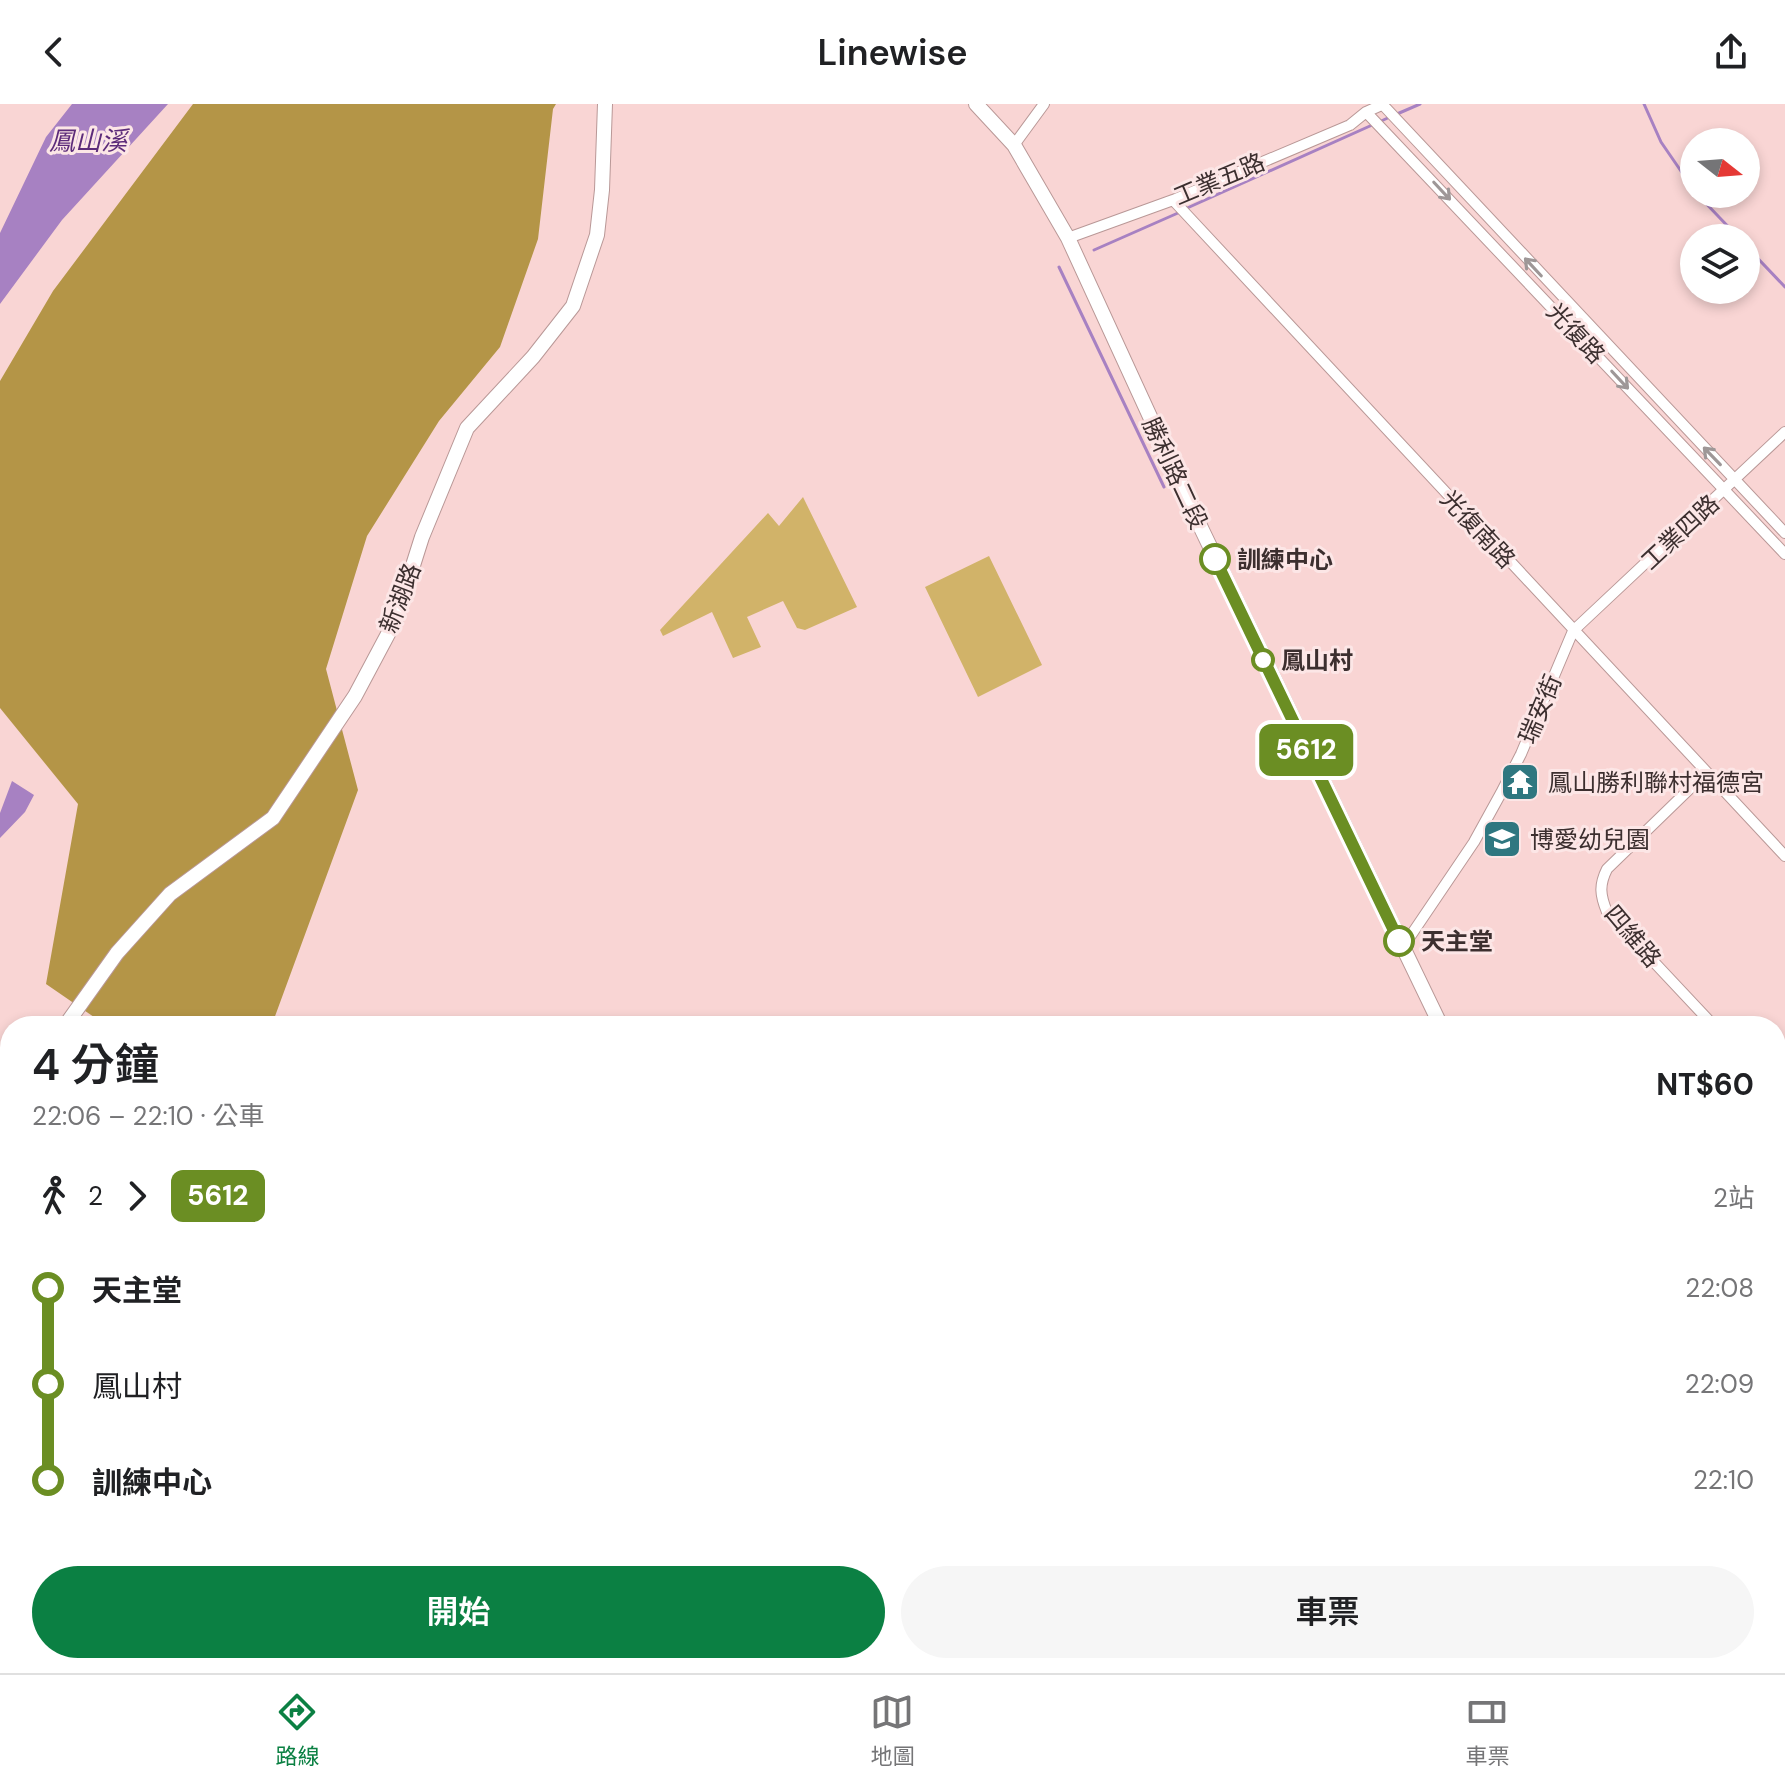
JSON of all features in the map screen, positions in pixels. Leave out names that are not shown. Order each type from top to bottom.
[{"type":"main road","name":"新湖路","points":[[72,1016],[117,953],[170,894],[273,818],[355,696],[396,619],[422,537],[467,428],[533,357],[573,306],[597,235],[605,104]]},
{"type":"main road","name":"勝利路二段","points":[[976,104],[1014,145],[1068,238],[1202,530],[1436,1016]]},
{"type":"street","points":[[1014,145],[1044,104]]},
{"type":"street","name":"光復路","points":[[1376,106],[1400,124],[1785,533]]},
{"type":"street","name":"光復路","points":[[1376,106],[1388,135],[1785,554]]},
{"type":"street","name":"工業五路","points":[[1068,238],[1173,200],[1350,125],[1376,106]]},
{"type":"street","name":"光復南路","points":[[1173,200],[1785,856]]},
{"type":"street","name":"工業四路","points":[[1573,631],[1785,432]]},
{"type":"street","name":"瑞安街","points":[[1403,947],[1474,842],[1501,793],[1521,754],[1573,631]]},
{"type":"street","name":"四維路","points":[[1705,1016],[1607,912],[1600,883],[1607,869],[1706,773]]},
{"type":"shaded area","points":[[193,104],[556,104],[538,239],[500,347],[439,421],[367,536],[326,669],[358,790],[275,1016],[92,1016],[46,984],[78,804],[0,708],[0,381],[53,291]]},
{"type":"shaded area","points":[[803,497],[857,607],[805,630],[797,628],[783,601],[747,617],[761,647],[733,658],[712,612],[663,636],[660,630],[768,513],[779,526]]},
{"type":"shaded area","points":[[989,556],[1042,665],[978,697],[925,587]]},
{"type":"water","name":"鳳山溪","points":[[72,104],[168,104],[62,220],[0,304],[0,233],[46,137]]},
{"type":"water","points":[[12,781],[34,795],[25,812],[0,838],[0,813]]},
{"type":"waterway","points":[[1397,114],[1420,104]]},
{"type":"waterway","points":[[1644,104],[1661,142],[1680,170]]},
{"type":"waterway","points":[[1185,209],[1390,117]]},
{"type":"waterway","points":[[1710,208],[1726,224]]},
{"type":"waterway","points":[[1094,250],[1178,213]]},
{"type":"waterway","points":[[1760,261],[1785,287]]},
{"type":"waterway","points":[[1059,267],[1164,487]]},
{"type":"bus line","name":"5612","points":[[1215,559],[1399,941]]},
{"type":"place","name":"訓練中心","points":[[1215,559]]},
{"type":"place","name":"鳳山村","points":[[1263,660]]},
{"type":"place","name":"鳳山勝利聯村福德宮","points":[[1520,782]]},
{"type":"place","name":"博愛幼兒園","points":[[1502,839]]},
{"type":"place","name":"天主堂","points":[[1399,941]]}]
